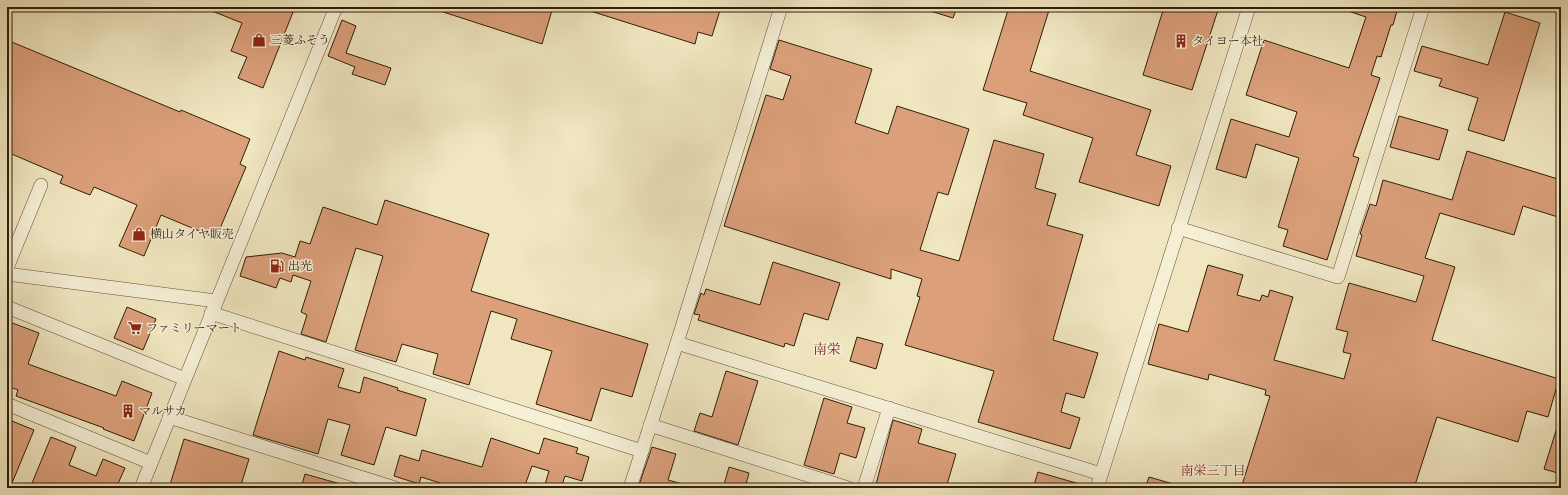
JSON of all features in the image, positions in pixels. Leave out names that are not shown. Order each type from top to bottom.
[{"type":"street","points":[[141,488],[336,7]]},
{"type":"street","points":[[630,488],[677,343],[781,7]]},
{"type":"street","points":[[1097,488],[1249,7]]},
{"type":"street","points":[[1178,228],[1338,277],[1423,7]]},
{"type":"street","points":[[7,268],[41,185]]},
{"type":"street","points":[[7,274],[214,307],[642,451]]},
{"type":"street","points":[[7,307],[185,378]]},
{"type":"street","points":[[677,343],[1102,474]]},
{"type":"street","points":[[7,404],[151,463]]},
{"type":"street","points":[[864,488],[889,408]]},
{"type":"street","points":[[169,417],[395,488]]},
{"type":"street","points":[[650,425],[848,488]]},
{"type":"building","name":"三菱ふそう","points":[[202,7],[281,7],[293,12],[263,88],[238,78],[247,57],[231,51],[242,23]]},
{"type":"building","points":[[434,7],[553,7],[542,44],[434,9]]},
{"type":"building","points":[[585,7],[721,7],[712,36],[698,32],[695,44],[584,9]]},
{"type":"building","points":[[924,7],[957,7],[953,18],[924,9]]},
{"type":"building","points":[[1009,7],[1050,7],[1030,71],[1151,110],[1136,155],[1171,166],[1159,206],[1079,182],[1093,138],[1023,115],[1027,103],[983,90]]},
{"type":"building","name":"タイヨー本社","points":[[1164,7],[1219,7],[1192,90],[1143,75]]},
{"type":"building","points":[[1342,7],[1386,7],[1397,11],[1381,57],[1377,56],[1371,75],[1380,78],[1353,156],[1359,158],[1327,260],[1283,246],[1288,230],[1278,227],[1299,158],[1256,144],[1246,178],[1216,169],[1231,119],[1289,137],[1297,112],[1246,95],[1264,40],[1349,68],[1366,17],[1342,9]]},
{"type":"building","points":[[1505,12],[1540,23],[1504,141],[1468,130],[1478,98],[1439,86],[1442,79],[1414,71],[1422,46],[1488,65]]},
{"type":"building","points":[[342,20],[356,26],[346,53],[391,68],[385,85],[352,74],[355,67],[328,56]]},
{"type":"building","points":[[7,40],[180,112],[181,110],[250,139],[240,164],[246,167],[216,238],[161,215],[144,256],[119,246],[137,205],[94,187],[90,195],[60,183],[63,176],[7,152]]},
{"type":"building","points":[[779,40],[872,69],[855,123],[888,134],[897,106],[969,129],[948,195],[938,192],[920,250],[959,261],[994,140],[1044,154],[1035,188],[1056,194],[1047,225],[1083,235],[1053,340],[1098,353],[1084,398],[1066,393],[1061,412],[1080,418],[1070,449],[978,422],[994,371],[905,345],[920,297],[917,296],[922,279],[891,269],[891,279],[724,226],[766,95],[783,100],[791,76],[770,69]]},
{"type":"building","points":[[1399,116],[1448,130],[1439,160],[1390,147]]},
{"type":"building","points":[[1467,151],[1561,180],[1561,218],[1523,206],[1514,235],[1440,213],[1425,258],[1455,267],[1432,340],[1559,379],[1548,417],[1527,411],[1518,442],[1437,417],[1414,488],[1241,488],[1270,396],[1265,395],[1266,390],[1209,374],[1208,380],[1148,364],[1159,324],[1188,332],[1208,265],[1243,275],[1237,295],[1260,301],[1262,295],[1268,297],[1270,290],[1293,297],[1274,360],[1344,379],[1351,354],[1343,352],[1348,332],[1336,329],[1349,283],[1416,302],[1424,276],[1356,256],[1362,235],[1360,234],[1370,204],[1376,206],[1383,180],[1452,200]]},
{"type":"building","points":[[385,200],[489,234],[471,291],[648,344],[632,397],[601,388],[591,421],[536,404],[552,351],[511,339],[517,319],[491,311],[469,385],[433,374],[438,354],[402,344],[396,362],[355,350],[383,256],[356,248],[326,342],[301,334],[307,315],[301,312],[311,281],[293,275],[291,282],[280,278],[276,288],[240,276],[246,257],[282,253],[295,257],[300,241],[310,244],[323,207],[377,225]]},
{"type":"building","points":[[773,262],[840,283],[828,320],[804,313],[794,346],[785,343],[784,347],[698,320],[700,315],[694,314],[701,293],[704,295],[706,289],[760,305]]},
{"type":"building","name":"ファミリーマート","points":[[127,307],[156,319],[143,350],[114,338]]},
{"type":"building","points":[[7,321],[39,333],[28,364],[116,396],[122,381],[152,393],[134,441],[103,429],[104,428],[16,396],[18,390],[7,386]]},
{"type":"building","points":[[857,337],[883,344],[876,369],[850,361]]},
{"type":"building","points":[[279,351],[305,360],[306,357],[344,369],[338,387],[360,393],[364,377],[398,388],[397,390],[426,399],[416,436],[386,427],[374,465],[341,455],[350,425],[328,419],[318,454],[253,435]]},
{"type":"building","points":[[726,371],[758,381],[738,445],[694,431],[700,413],[712,417]]},
{"type":"building","points":[[824,398],[852,407],[847,423],[865,428],[856,458],[840,453],[834,474],[804,465]]},
{"type":"building","points":[[7,419],[34,430],[10,488],[7,488]]},
{"type":"building","points":[[893,420],[922,429],[918,443],[956,454],[946,488],[875,488]]},
{"type":"building","points":[[1559,421],[1561,421],[1561,474],[1544,469]]},
{"type":"building","points":[[51,437],[76,447],[69,465],[96,476],[103,459],[125,468],[116,488],[30,488]]},
{"type":"building","points":[[491,438],[539,454],[544,438],[578,448],[576,453],[589,457],[582,481],[565,476],[561,488],[544,488],[549,471],[532,466],[524,488],[456,488],[421,477],[419,484],[394,476],[400,455],[419,461],[422,450],[482,467]]},
{"type":"building","points":[[184,439],[249,459],[240,488],[169,488]]},
{"type":"building","points":[[652,447],[676,454],[668,480],[686,485],[686,488],[638,488]]},
{"type":"building","points":[[729,467],[749,473],[745,488],[723,488]]},
{"type":"building","points":[[1038,472],[1083,485],[1083,488],[1033,488]]},
{"type":"building","points":[[305,474],[344,485],[344,488],[301,488]]},
{"type":"building","points":[[1149,477],[1177,485],[1177,488],[1145,488]]},
{"type":"place","name":"三菱ふそう","points":[[259,40]]},
{"type":"place","name":"タイヨー本社","points":[[1181,41]]},
{"type":"place","name":"横山タイヤ販売","points":[[139,234]]},
{"type":"place","name":"出光","points":[[277,266]]},
{"type":"place","name":"ファミリーマート","points":[[135,328]]},
{"type":"place","name":"マルサカ","points":[[128,411]]},
{"type":"district","name":"南栄","points":[[827,349]]},
{"type":"district","name":"南栄三丁目","points":[[1213,470]]}]
